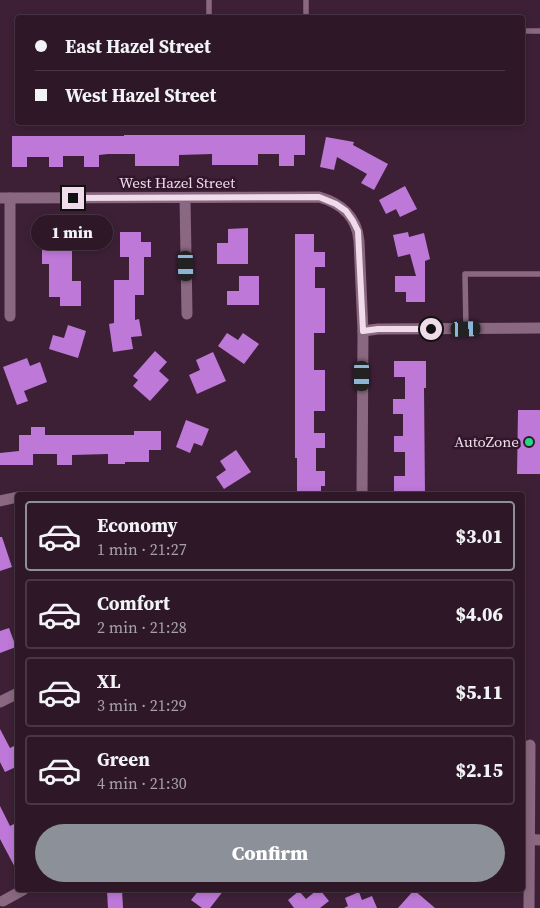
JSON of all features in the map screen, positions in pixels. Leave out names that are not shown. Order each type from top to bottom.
[{"type":"street","name":"West Hazel Street","points":[[5,198],[319,197],[336,204],[349,214],[358,231],[363,331]]},
{"type":"street","points":[[5,198],[10,316]]},
{"type":"street","points":[[185,198],[187,314]]},
{"type":"street","points":[[362,492],[363,331],[378,329],[540,328]]},
{"type":"street","points":[[0,501],[15,498]]},
{"type":"street","points":[[0,702],[15,694]]},
{"type":"street","points":[[528,908],[530,745]]},
{"type":"street","points":[[3,902],[20,892]]},
{"type":"lane","points":[[209,0],[210,15]]},
{"type":"lane","points":[[306,0],[306,15]]},
{"type":"lane","points":[[525,31],[540,31]]},
{"type":"lane","points":[[466,329],[465,274],[540,274]]},
{"type":"building","points":[[305,135],[305,155],[294,155],[294,166],[279,166],[279,154],[258,154],[258,165],[212,165],[212,154],[179,155],[179,166],[135,166],[135,154],[108,154],[99,155],[99,167],[84,167],[84,156],[63,156],[63,167],[49,167],[49,157],[27,157],[27,167],[12,167],[12,136]]},
{"type":"building","points":[[326,137],[354,142],[353,145],[388,164],[374,190],[361,183],[367,174],[337,157],[334,170],[320,167]]},
{"type":"building","points":[[405,186],[417,209],[400,217],[396,209],[386,214],[379,200]]},
{"type":"building","points":[[248,228],[248,264],[217,264],[217,243],[228,243],[228,229]]},
{"type":"building","points":[[53,231],[72,231],[72,281],[81,281],[81,306],[60,306],[60,297],[49,297],[49,264],[42,264],[42,250],[53,250]]},
{"type":"building","points":[[120,232],[141,232],[141,242],[151,242],[151,257],[144,257],[144,295],[135,295],[135,320],[139,319],[142,336],[131,337],[133,349],[113,352],[109,324],[114,323],[114,280],[129,280],[129,257],[120,257]]},
{"type":"building","points":[[408,232],[409,237],[424,233],[430,259],[425,261],[425,302],[406,302],[406,292],[395,292],[395,276],[416,276],[410,254],[398,257],[393,235]]},
{"type":"building","points":[[295,234],[314,234],[314,252],[325,252],[325,267],[315,267],[315,288],[325,288],[325,333],[314,333],[314,370],[325,370],[325,411],[314,411],[314,433],[325,433],[325,448],[316,448],[316,471],[325,471],[325,486],[321,486],[321,492],[297,492],[297,458],[295,458]]},
{"type":"building","points":[[239,276],[259,276],[259,305],[227,305],[227,291],[239,291]]},
{"type":"building","points":[[68,325],[86,331],[78,358],[49,349],[53,335],[64,338]]},
{"type":"building","points":[[227,333],[238,340],[243,333],[259,344],[244,364],[218,346]]},
{"type":"building","points":[[155,351],[167,362],[159,371],[169,380],[150,401],[133,386],[138,380],[133,376]]},
{"type":"building","points":[[213,352],[226,381],[197,394],[189,375],[200,370],[196,360]]},
{"type":"building","points":[[27,358],[30,366],[40,362],[47,382],[24,391],[28,401],[17,405],[3,367]]},
{"type":"building","points":[[394,361],[426,361],[426,388],[424,388],[425,492],[394,491],[394,476],[405,476],[405,452],[394,452],[394,436],[403,436],[403,414],[393,414],[393,399],[405,399],[405,377],[394,377]]},
{"type":"building","name":"AutoZone","points":[[518,410],[540,410],[540,474],[517,474]]},
{"type":"building","points":[[186,420],[209,429],[202,446],[194,443],[190,453],[176,447]]},
{"type":"building","points":[[31,427],[45,427],[45,435],[134,435],[134,431],[161,431],[161,450],[149,450],[149,462],[108,464],[108,454],[72,455],[72,465],[57,465],[57,454],[33,454],[33,465],[0,465],[0,453],[19,451],[19,435],[31,435]]},
{"type":"building","points":[[236,450],[251,472],[224,489],[216,477],[226,470],[220,461]]},
{"type":"building","points":[[0,537],[2,537],[12,567],[0,571]]},
{"type":"building","points":[[9,628],[15,647],[0,653],[0,631]]},
{"type":"building","points":[[0,729],[10,748],[15,746],[15,767],[5,772],[0,762]]},
{"type":"building","points":[[0,806],[10,826],[15,824],[15,867],[0,839]]},
{"type":"building","points":[[107,892],[122,892],[123,908],[108,908]]},
{"type":"building","points":[[197,892],[222,892],[210,908],[202,908],[191,900]]},
{"type":"building","points":[[298,892],[306,899],[315,892],[322,892],[329,901],[320,908],[294,908],[288,900]]},
{"type":"building","points":[[359,892],[362,900],[372,896],[377,908],[344,908],[348,906],[345,898]]},
{"type":"building","points":[[412,892],[416,892],[435,908],[398,908]]},
{"type":"place","name":"AutoZone","points":[[529,442]]},
{"type":"route","points":[[73,198],[319,197],[328,200],[349,214],[358,231],[363,331],[378,329],[431,329]]}]
